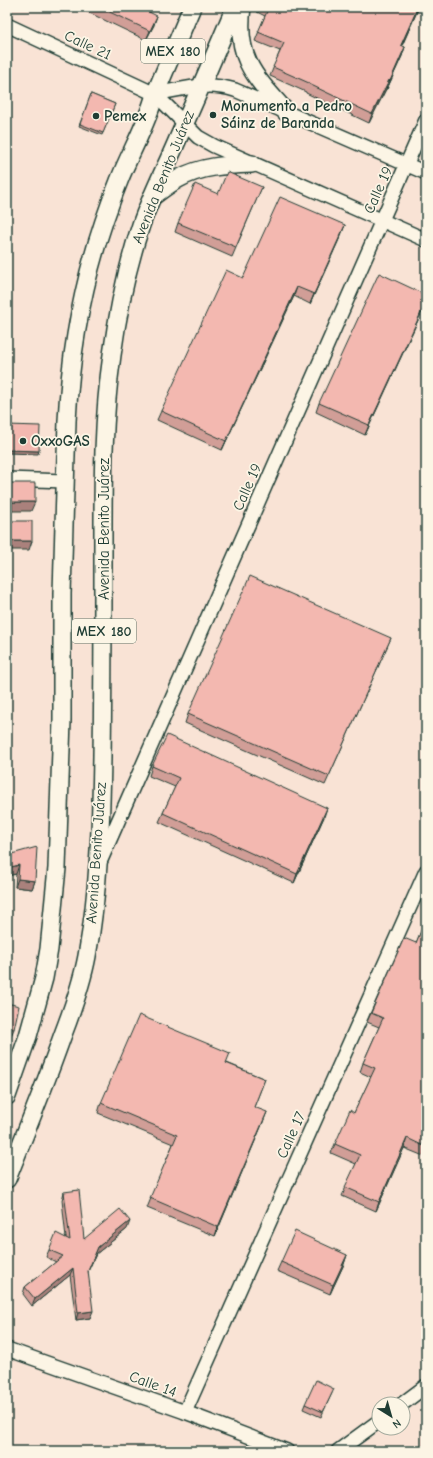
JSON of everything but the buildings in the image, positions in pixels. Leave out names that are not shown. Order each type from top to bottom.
[{"type":"main road","name":"MEX 180","points":[[7,1096],[28,1036],[44,978],[49,949],[57,868],[62,720],[62,594],[68,400],[79,319],[95,249],[119,181],[151,108],[155,94],[192,7]]},
{"type":"main road","name":"Avenida Benito Juárez","points":[[7,1179],[46,1083],[72,1011],[87,959],[98,867],[101,788],[104,664],[103,502],[105,417],[112,356],[121,302],[141,224],[235,7]]},
{"type":"main road","points":[[242,7],[241,36],[247,61],[260,81],[287,113]]},
{"type":"main road","points":[[152,197],[177,179],[197,170],[221,165],[252,164]]},
{"type":"street","name":"Calle 21","points":[[7,25],[155,94]]},
{"type":"street","points":[[155,94],[202,85],[221,86],[235,90],[426,173]]},
{"type":"street","points":[[155,94],[198,137],[252,164],[426,240]]},
{"type":"street","name":"Calle 19","points":[[98,867],[426,120]]},
{"type":"street","points":[[7,479],[65,481]]},
{"type":"street","name":"Calle 17","points":[[185,1412],[426,871]]},
{"type":"street","name":"Calle 14","points":[[7,1349],[185,1412],[287,1451]]},
{"type":"street","points":[[411,1397],[426,1386]]},
{"type":"street","points":[[338,1451],[371,1427]]},
{"type":"place","name":"Monumento a Pedro Sáinz de Baranda","points":[[213,115]]},
{"type":"place","name":"Pemex","points":[[96,116]]},
{"type":"place","name":"OxxoGAS","points":[[23,441]]}]
